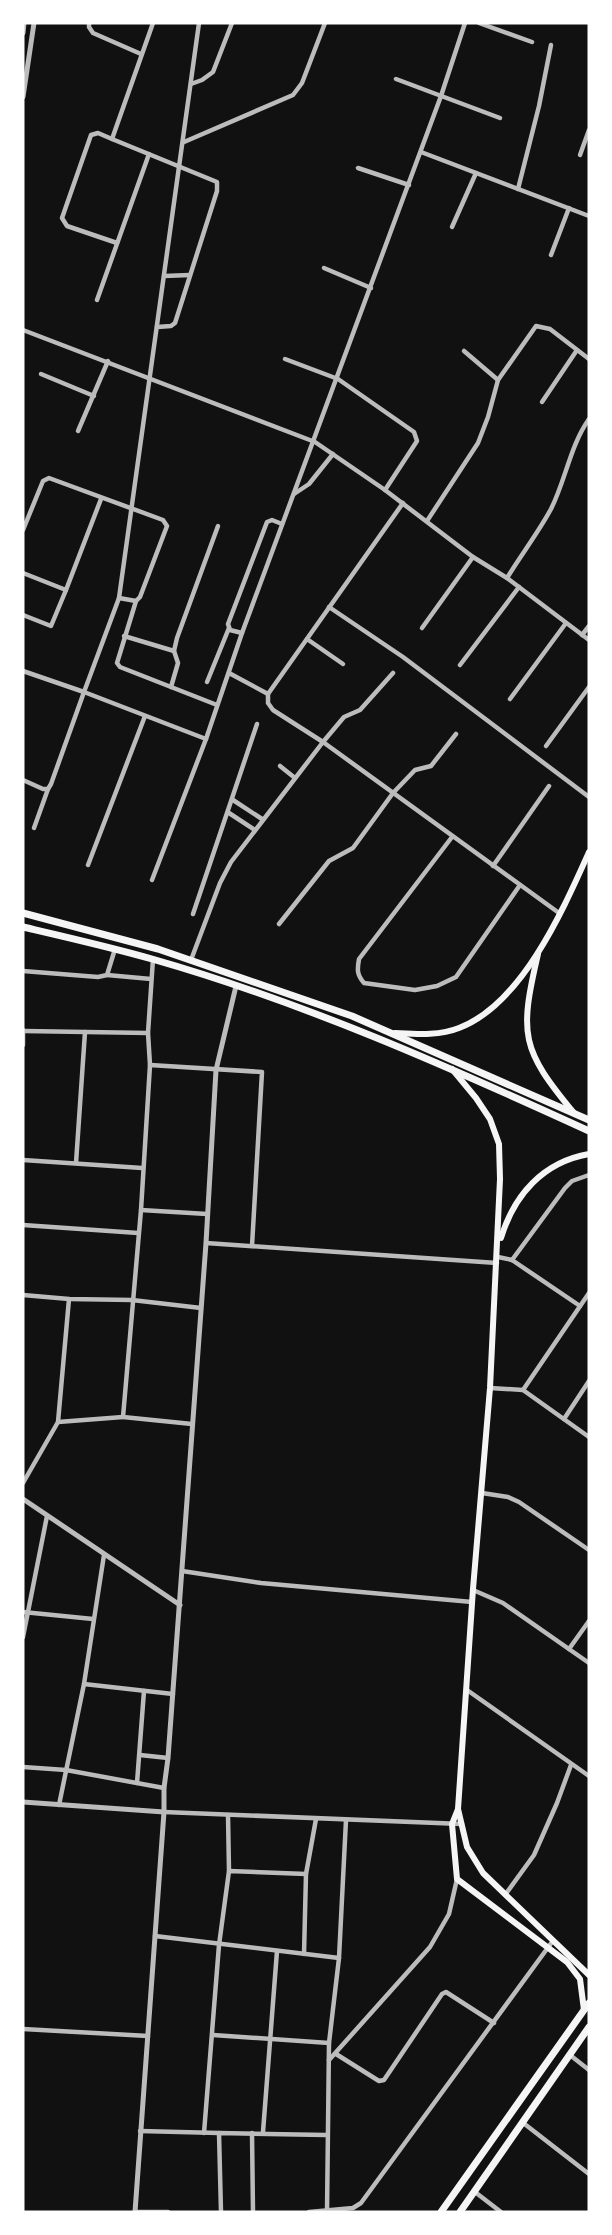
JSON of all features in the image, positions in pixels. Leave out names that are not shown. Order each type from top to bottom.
[{"type":"highway","points":[[23,913],[191,960],[352,1016],[589,1120]]},
{"type":"highway","points":[[23,927],[153,959],[236,986],[451,1068],[589,1131]]},
{"type":"highway","points":[[440,2212],[589,2003]]},
{"type":"highway","points":[[460,2212],[589,2027]]},
{"type":"main road","points":[[389,1033],[422,1034],[460,1028],[481,1017],[500,1001],[538,950],[589,852]]},
{"type":"main road","points":[[538,950],[527,999],[527,1037],[542,1072],[576,1114]]},
{"type":"main road","points":[[451,1068],[490,1119],[499,1144],[498,1260],[490,1388],[472,1589],[458,1809],[452,1824],[457,1879],[589,1975]]},
{"type":"main road","points":[[498,1247],[516,1202],[536,1178],[562,1162],[589,1154]]},
{"type":"main road","points":[[458,1809],[467,1847],[475,1862],[577,1973],[582,1986],[584,2011]]},
{"type":"street","points":[[23,33],[24,23]]},
{"type":"street","points":[[23,97],[34,23]]},
{"type":"street","points":[[89,23],[93,33],[141,54]]},
{"type":"street","points":[[112,139],[153,23]]},
{"type":"street","points":[[34,828],[119,598],[199,23]]},
{"type":"street","points":[[191,83],[202,80],[213,72],[232,23]]},
{"type":"street","points":[[183,142],[293,95],[302,83],[325,23]]},
{"type":"street","points":[[152,880],[421,152],[465,23]]},
{"type":"street","points":[[479,23],[532,42]]},
{"type":"street","points":[[518,189],[551,45]]},
{"type":"street","points":[[396,79],[500,118]]},
{"type":"street","points":[[580,155],[589,130]]},
{"type":"street","points":[[117,243],[67,226],[62,218],[90,137],[98,134],[215,180],[218,188],[175,323],[157,327]]},
{"type":"street","points":[[421,152],[589,216]]},
{"type":"street","points":[[97,300],[149,154]]},
{"type":"street","points":[[358,168],[408,185]]},
{"type":"street","points":[[452,227],[476,173]]},
{"type":"street","points":[[551,255],[569,208]]},
{"type":"street","points":[[324,268],[371,288]]},
{"type":"street","points":[[164,276],[190,275]]},
{"type":"street","points":[[427,520],[478,443],[498,380],[536,326],[550,329],[589,359]]},
{"type":"street","points":[[23,330],[315,442],[386,490],[473,557],[507,578],[589,640]]},
{"type":"street","points":[[542,402],[577,349]]},
{"type":"street","points":[[464,351],[498,380]]},
{"type":"street","points":[[285,359],[338,379],[414,432],[417,441],[386,490]]},
{"type":"street","points":[[78,431],[108,361]]},
{"type":"street","points":[[41,374],[94,396]]},
{"type":"street","points":[[507,578],[551,509],[579,433],[589,419]]},
{"type":"street","points":[[294,495],[309,484],[332,454]]},
{"type":"street","points":[[23,530],[43,481],[49,478],[163,520],[167,526],[140,597],[136,601],[117,663],[120,667],[218,705]]},
{"type":"street","points":[[23,615],[51,626],[101,499]]},
{"type":"street","points":[[403,503],[268,694],[268,703],[273,710],[323,742],[559,914]]},
{"type":"street","points":[[207,682],[267,522],[272,520],[282,524]]},
{"type":"street","points":[[171,687],[178,663],[174,651],[218,526]]},
{"type":"street","points":[[422,628],[473,557]]},
{"type":"street","points":[[23,573],[66,590]]},
{"type":"street","points":[[460,665],[519,587]]},
{"type":"street","points":[[119,598],[136,601]]},
{"type":"street","points":[[330,607],[403,657],[589,797]]},
{"type":"street","points":[[510,699],[566,623]]},
{"type":"street","points":[[582,635],[589,626]]},
{"type":"street","points":[[229,628],[242,633]]},
{"type":"street","points":[[124,636],[174,651]]},
{"type":"street","points":[[307,639],[343,664]]},
{"type":"street","points":[[23,671],[206,739]]},
{"type":"street","points":[[229,673],[268,694]]},
{"type":"street","points":[[191,960],[220,883],[231,862],[344,717],[360,710],[393,673]]},
{"type":"street","points":[[546,746],[589,687]]},
{"type":"street","points":[[88,865],[145,716]]},
{"type":"street","points":[[193,914],[257,724]]},
{"type":"street","points":[[279,924],[329,861],[353,848],[393,793],[415,770],[430,766],[456,734]]},
{"type":"street","points":[[280,766],[295,778]]},
{"type":"street","points":[[23,780],[48,789]]},
{"type":"street","points":[[493,866],[548,786]]},
{"type":"street","points":[[233,800],[262,819]]},
{"type":"street","points":[[229,813],[255,830]]},
{"type":"street","points":[[452,836],[359,959],[357,970],[364,984],[415,990],[437,986],[456,977],[520,885]]},
{"type":"street","points":[[107,975],[114,949]]},
{"type":"street","points":[[123,1417],[141,1210],[153,959]]},
{"type":"street","points":[[23,971],[151,979]]},
{"type":"street","points":[[168,2212],[135,2212],[206,1243],[216,1070],[236,986]]},
{"type":"street","points":[[23,1045],[23,1030],[149,1033]]},
{"type":"street","points":[[76,1163],[85,1032]]},
{"type":"street","points":[[150,1065],[262,1072],[252,1246]]},
{"type":"street","points":[[23,1160],[142,1168]]},
{"type":"street","points":[[512,1260],[565,1188],[572,1181],[589,1175]]},
{"type":"street","points":[[141,1210],[207,1214]]},
{"type":"street","points":[[23,1226],[138,1233]]},
{"type":"street","points":[[206,1243],[512,1260],[580,1306]]},
{"type":"street","points":[[523,1390],[589,1293]]},
{"type":"street","points":[[23,1295],[132,1300],[201,1308]]},
{"type":"street","points":[[23,1483],[58,1422],[69,1299]]},
{"type":"street","points":[[564,1419],[589,1381]]},
{"type":"street","points":[[490,1388],[523,1390],[589,1437]]},
{"type":"street","points":[[58,1422],[123,1417],[192,1424]]},
{"type":"street","points":[[482,1493],[508,1497],[519,1502],[589,1550]]},
{"type":"street","points":[[23,1499],[180,1605]]},
{"type":"street","points":[[23,1637],[24,1612],[47,1516]]},
{"type":"street","points":[[59,1805],[84,1684],[104,1555]]},
{"type":"street","points":[[182,1571],[261,1583],[472,1602]]},
{"type":"street","points":[[472,1589],[503,1603],[589,1663]]},
{"type":"street","points":[[24,1612],[93,1619]]},
{"type":"street","points":[[569,1649],[589,1621]]},
{"type":"street","points":[[84,1684],[173,1694]]},
{"type":"street","points":[[467,1689],[589,1776]]},
{"type":"street","points":[[137,1783],[145,1691]]},
{"type":"street","points":[[140,1755],[168,1758]]},
{"type":"street","points":[[505,1895],[534,1855],[571,1765]]},
{"type":"street","points":[[23,1767],[66,1770],[164,1788]]},
{"type":"street","points":[[23,1802],[164,1812],[462,1825]]},
{"type":"street","points":[[204,2133],[219,1945],[229,1871],[228,1815]]},
{"type":"street","points":[[304,1955],[306,1874],[316,1819]]},
{"type":"street","points":[[327,2212],[329,2043],[338,1958],[346,1820]]},
{"type":"street","points":[[229,1871],[306,1874]]},
{"type":"street","points":[[329,2060],[430,1947],[449,1914],[457,1879]]},
{"type":"street","points":[[155,1936],[338,1958]]},
{"type":"street","points":[[309,2212],[353,2208],[361,2203],[550,1945]]},
{"type":"street","points":[[263,2132],[277,1951]]},
{"type":"street","points":[[336,2054],[381,2081],[446,1992],[494,2022]]},
{"type":"street","points":[[23,2029],[148,2036]]},
{"type":"street","points":[[212,2035],[329,2043]]},
{"type":"street","points":[[570,2055],[589,2070]]},
{"type":"street","points":[[522,2122],[589,2174]]},
{"type":"street","points":[[140,2131],[326,2135]]},
{"type":"street","points":[[219,2133],[221,2212]]},
{"type":"street","points":[[252,2133],[253,2212]]},
{"type":"street","points":[[475,2192],[501,2212]]}]
